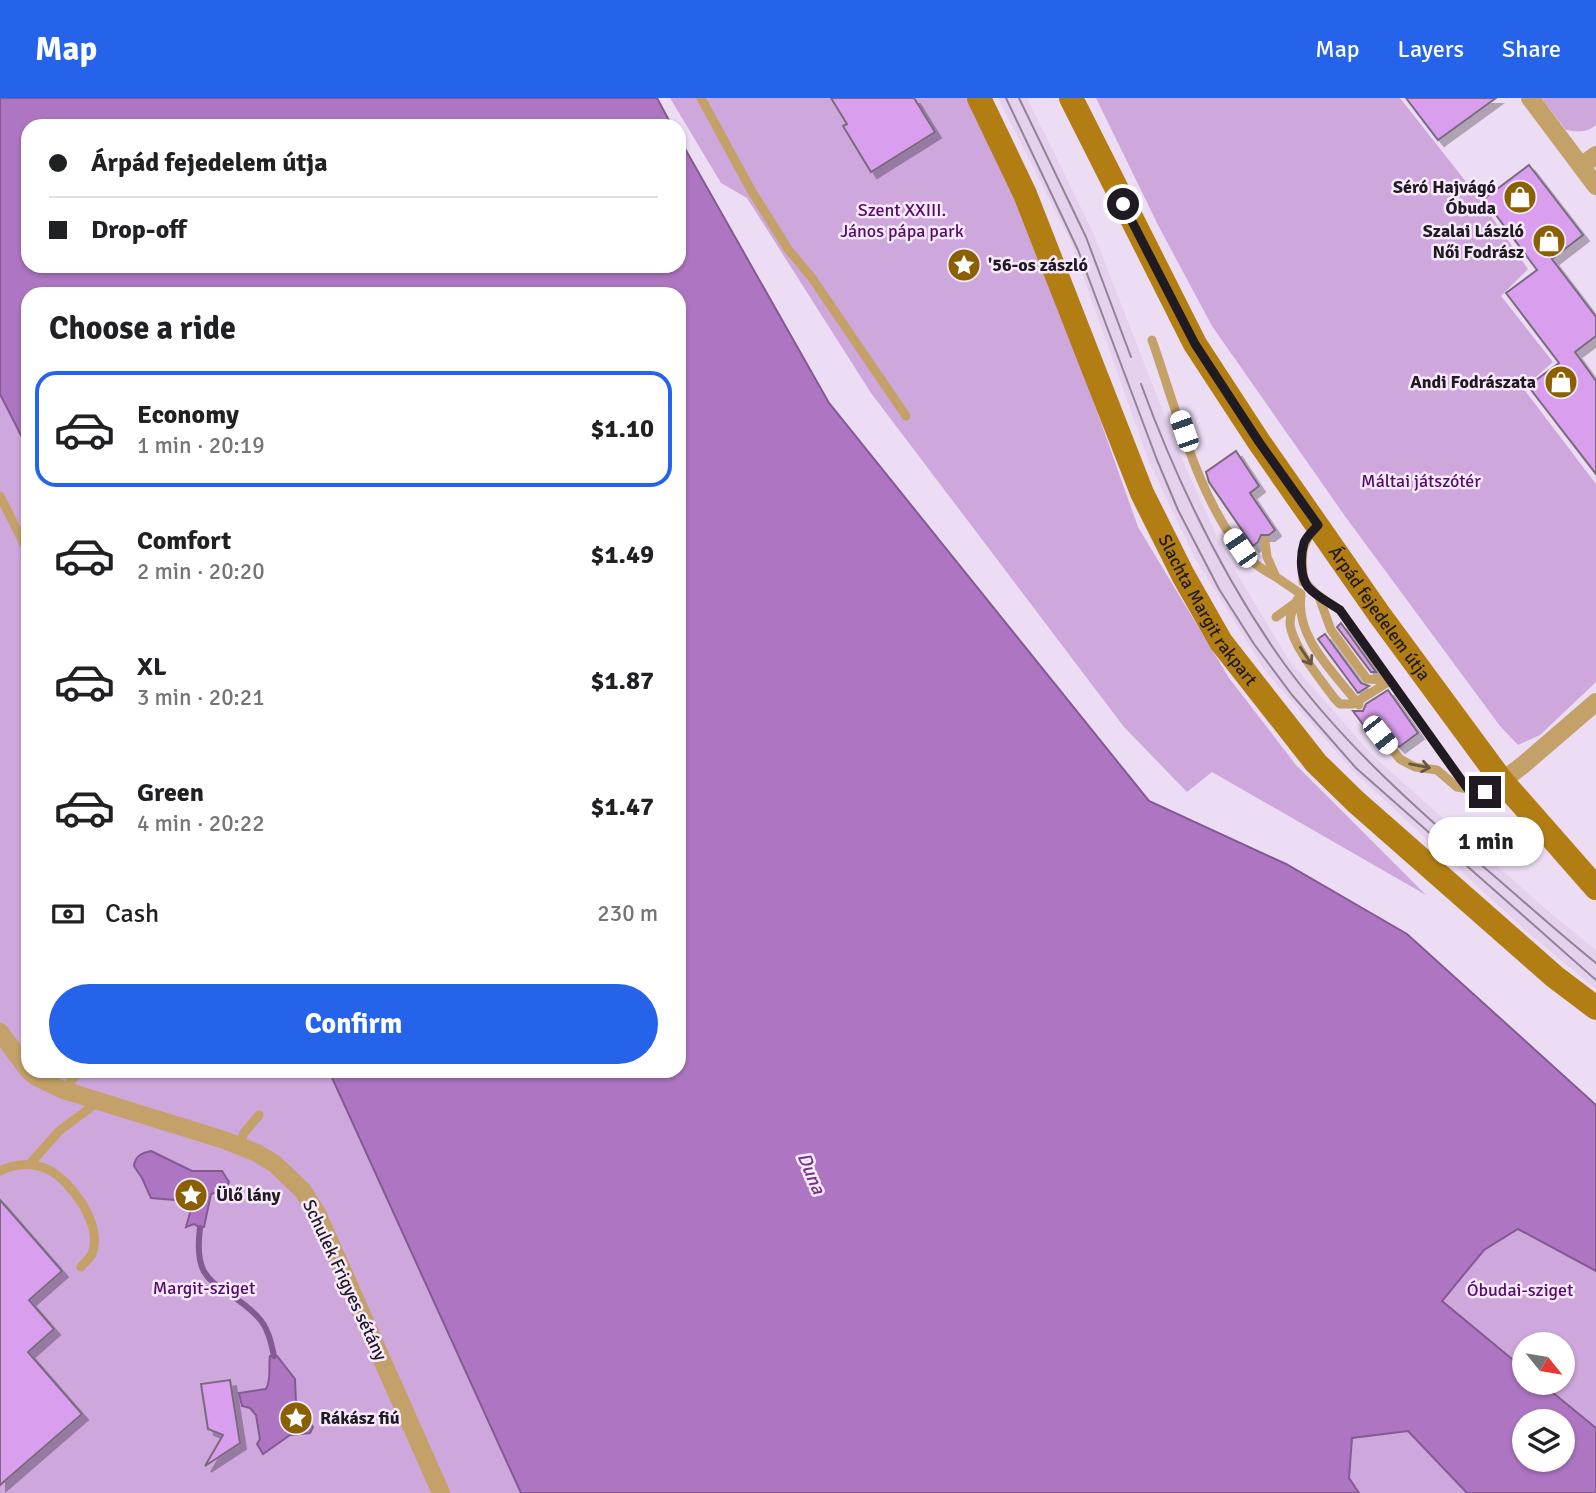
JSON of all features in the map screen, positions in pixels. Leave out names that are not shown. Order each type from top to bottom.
[{"type":"main road","name":"Slachta Margit rakpart","points":[[979,98],[1025,194],[1142,493],[1183,575],[1221,642],[1316,763],[1356,802],[1555,977],[1596,1009]]},
{"type":"main road","name":"Árpád fejedelem útja","points":[[1071,98],[1195,344],[1259,442],[1379,614],[1502,781],[1596,888]]},
{"type":"street","points":[[1530,98],[1596,186]]},
{"type":"street","points":[[1581,166],[1596,155]]},
{"type":"street","points":[[1502,781],[1596,702]]},
{"type":"street","name":"Schulek Frigyes sétány","points":[[0,1032],[21,1060]]},
{"type":"street","name":"Schulek Frigyes sétány","points":[[38,1078],[98,1102],[239,1144],[275,1164],[303,1191],[317,1213],[442,1493]]},
{"type":"lane","points":[[701,98],[751,190],[788,249],[812,278],[906,416]]},
{"type":"lane","points":[[1152,340],[1203,486],[1218,515],[1251,561],[1301,594]]},
{"type":"lane","points":[[0,495],[21,538]]},
{"type":"lane","points":[[1318,525],[1304,541],[1301,562],[1302,623],[1310,640],[1358,703]]},
{"type":"lane","points":[[1265,541],[1266,557],[1276,577]]},
{"type":"lane","points":[[1303,578],[1319,597],[1340,610],[1467,788]]},
{"type":"lane","points":[[1276,617],[1290,609],[1301,594]]},
{"type":"lane","points":[[1319,597],[1331,630],[1367,679],[1390,681]]},
{"type":"lane","points":[[1295,603],[1290,623],[1294,637],[1340,704],[1346,706],[1358,703],[1390,681]]},
{"type":"lane","points":[[1380,735],[1400,759],[1415,767],[1437,770],[1457,787],[1485,792],[1502,781]]},
{"type":"lane","points":[[63,1090],[74,1078]]},
{"type":"lane","points":[[29,1166],[60,1131],[98,1102]]},
{"type":"lane","points":[[239,1144],[244,1133],[259,1115]]},
{"type":"lane","points":[[0,1171],[14,1164],[46,1168],[72,1188],[86,1210],[94,1233],[92,1254],[81,1267]]},
{"type":"shaded area","points":[[998,98],[1027,98],[1093,232],[1178,450],[1223,550],[1288,659],[1372,755],[1548,911],[1596,950],[1596,989],[1527,932],[1353,771],[1266,672],[1196,560],[1149,462],[1071,242]]},
{"type":"green space","name":"Szent XXIII. János pápa park","points":[[670,98],[974,98],[1009,163],[1138,527],[1229,678],[1296,765],[1426,895],[1212,772],[1187,792],[1124,727],[871,393],[747,198],[721,183],[686,125],[686,119],[683,119]]},
{"type":"green space","name":"Máltai játszótér","points":[[1096,98],[1400,98],[1478,197],[1528,269],[1501,296],[1553,362],[1523,388],[1596,484],[1596,682],[1540,735],[1518,745],[1500,726],[1347,519],[1212,326],[1159,227]]},
{"type":"green space","points":[[1541,98],[1596,98],[1596,125],[1582,131],[1566,130]]},
{"type":"green space","name":"Margit-sziget","points":[[0,394],[21,435],[21,1078],[332,1078],[521,1493],[0,1493]]},
{"type":"green space","name":"Óbudai-sziget","points":[[1518,1229],[1596,1271],[1596,1428],[1556,1395],[1575,1395],[1575,1332],[1512,1332],[1512,1359],[1442,1301],[1484,1250]]},
{"type":"green space","points":[[1409,1431],[1467,1493],[1359,1493],[1349,1479],[1352,1438]]},
{"type":"water","name":"Duna","points":[[0,98],[657,98],[668,119],[21,119],[21,273],[686,273],[686,150],[829,403],[1149,801],[1286,864],[1407,934],[1596,1105],[1596,1271],[1518,1229],[1484,1250],[1442,1301],[1512,1359],[1512,1395],[1556,1395],[1573,1409],[1512,1409],[1512,1472],[1575,1472],[1575,1411],[1596,1428],[1596,1493],[1467,1493],[1408,1431],[1352,1438],[1349,1478],[1359,1493],[521,1493],[332,1078],[686,1078],[686,287],[21,287],[21,435],[0,394]]},
{"type":"water","points":[[151,1151],[192,1171],[222,1171],[229,1182],[226,1189],[211,1194],[204,1227],[200,1228],[194,1224],[186,1227],[191,1209],[175,1200],[151,1198],[134,1166],[140,1156]]},
{"type":"water","points":[[270,1356],[277,1356],[295,1379],[296,1403],[313,1427],[310,1433],[290,1435],[263,1454],[257,1444],[260,1439],[256,1415],[250,1408],[242,1406],[239,1393],[266,1389]]},
{"type":"building","points":[[831,98],[914,98],[935,132],[871,172],[843,126],[847,124]]},
{"type":"building","points":[[1406,98],[1496,98],[1438,140]]},
{"type":"building","points":[[1529,165],[1583,235],[1552,259],[1596,317],[1596,336],[1575,352],[1596,381],[1596,474],[1528,386],[1559,363],[1506,293],[1537,270],[1484,199]]},
{"type":"building","points":[[1236,451],[1259,486],[1250,493],[1275,530],[1269,535],[1261,535],[1253,546],[1209,482],[1206,472]]},
{"type":"building","points":[[1341,623],[1376,672],[1371,672],[1337,627]]},
{"type":"building","points":[[1325,634],[1361,683],[1369,686],[1358,693],[1318,639]]},
{"type":"building","points":[[1388,690],[1418,733],[1399,747],[1382,728],[1375,730],[1374,739],[1353,711],[1363,711],[1366,704]]},
{"type":"building","points":[[0,1200],[62,1271],[29,1300],[54,1329],[28,1352],[82,1414],[0,1485]]},
{"type":"building","points":[[230,1380],[240,1443],[205,1466],[223,1435],[208,1429],[201,1384]]},
{"type":"waterway","points":[[200,1228],[199,1248],[205,1274],[261,1320],[274,1356]]},
{"type":"tram line","points":[[1006,98],[1078,250],[1178,510],[1219,589],[1254,644],[1292,695],[1356,768],[1596,980]]},
{"type":"tram line","points":[[1019,98],[1086,237],[1131,357]]},
{"type":"tram line","points":[[1141,384],[1170,457],[1221,562],[1261,629],[1304,690],[1350,743],[1400,792],[1596,963]]},
{"type":"place","name":"Séró Hajvágó Óbuda","points":[[1520,197]]},
{"type":"place","name":"Szalai László Női Fodrász","points":[[1549,241]]},
{"type":"place","name":"'56-os zászló","points":[[964,265]]},
{"type":"place","name":"Andi Fodrászata","points":[[1561,382]]},
{"type":"place","name":"Ülő lány","points":[[191,1195]]},
{"type":"place","name":"Rákász fiú","points":[[296,1418]]},
{"type":"route","points":[[1123,204],[1195,344],[1259,442],[1318,525],[1304,541],[1301,562],[1303,578],[1308,587],[1340,610],[1467,788],[1479,793],[1485,792]]}]
